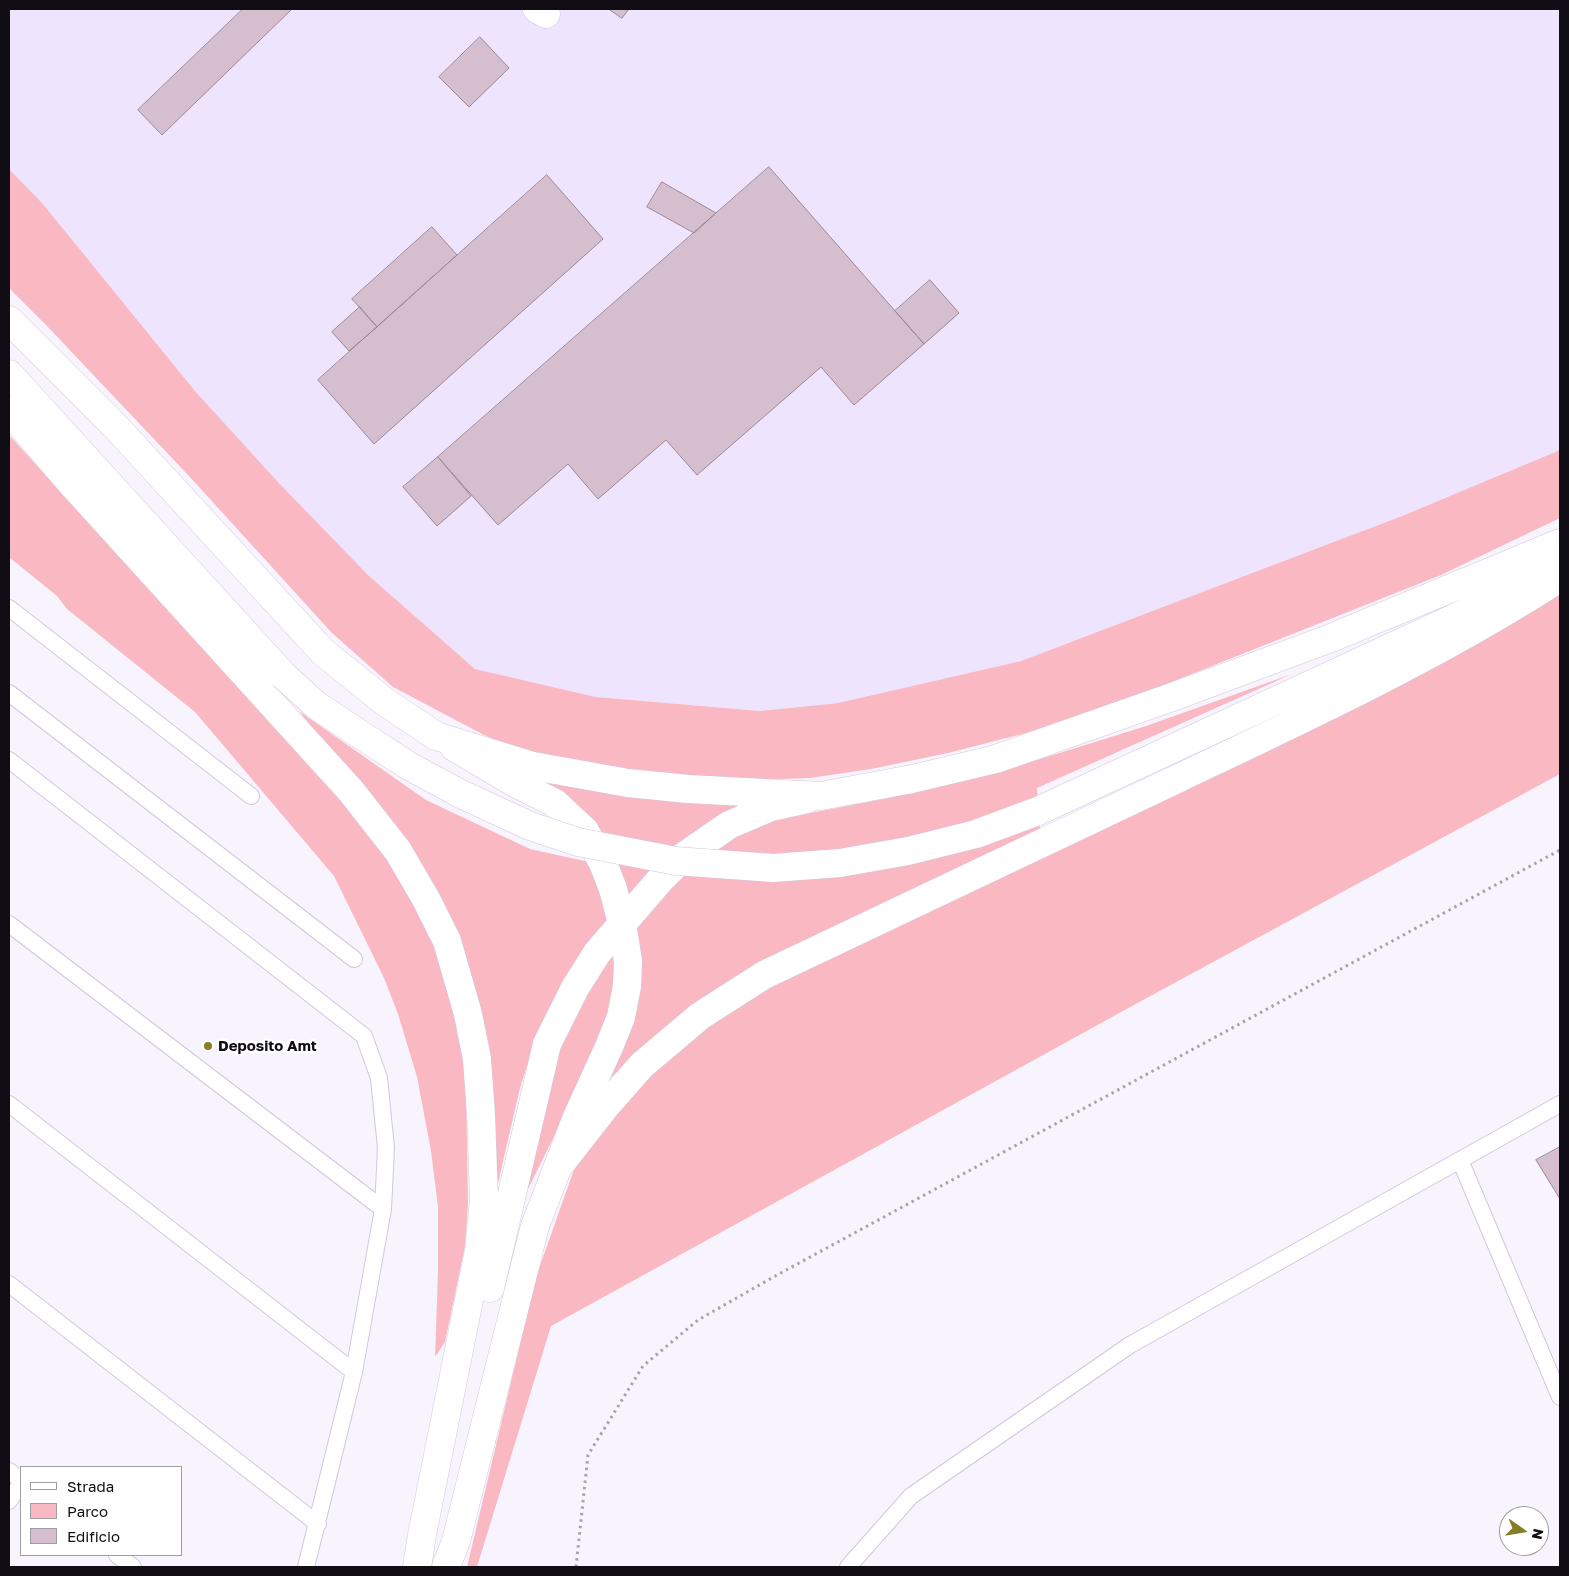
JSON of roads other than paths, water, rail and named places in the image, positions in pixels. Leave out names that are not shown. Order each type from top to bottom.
[{"type":"street","points":[[9,320],[116,427],[323,652],[385,702],[436,736],[515,783],[555,803],[585,831],[603,863],[613,889],[622,924],[628,961],[627,986],[621,1017],[577,1117],[535,1226],[456,1541],[446,1567]]},
{"type":"street","points":[[9,374],[283,675],[316,704],[409,766],[461,794],[530,826],[578,842],[676,861],[773,868],[840,864],[908,851],[966,836],[1038,811],[1560,569]]},
{"type":"street","points":[[9,412],[86,500],[351,791],[398,851],[426,899],[447,941],[468,1014],[477,1059],[482,1115],[484,1199],[479,1250],[422,1535],[418,1567]]},
{"type":"street","points":[[422,1535],[470,1371],[547,1044],[575,988],[597,953],[660,880],[684,856],[728,825],[771,807],[912,779],[996,759],[1322,642],[1560,543]]},
{"type":"street","points":[[558,1167],[604,1106],[642,1065],[700,1016],[764,975],[1333,705],[1456,640],[1516,606],[1560,577]]},
{"type":"street","points":[[436,736],[533,766],[628,783],[688,789],[821,796]]},
{"type":"lane","points":[[9,608],[251,796]]},
{"type":"lane","points":[[9,693],[354,959]]},
{"type":"lane","points":[[9,760],[364,1036],[379,1078],[386,1148],[383,1209],[354,1372],[306,1567]]},
{"type":"lane","points":[[9,924],[383,1209]]},
{"type":"lane","points":[[9,1104],[354,1372]]},
{"type":"lane","points":[[848,1567],[911,1496],[1130,1345],[1560,1104]]},
{"type":"lane","points":[[1460,1160],[1560,1397]]},
{"type":"lane","points":[[9,1284],[318,1524]]},
{"type":"lane","points":[[9,1471],[20,1481]]},
{"type":"lane","points":[[9,1501],[20,1484]]},
{"type":"lane","points":[[118,1556],[134,1567]]},
{"type":"place","name":"Deposito Amt","points":[[208,1046]]}]
